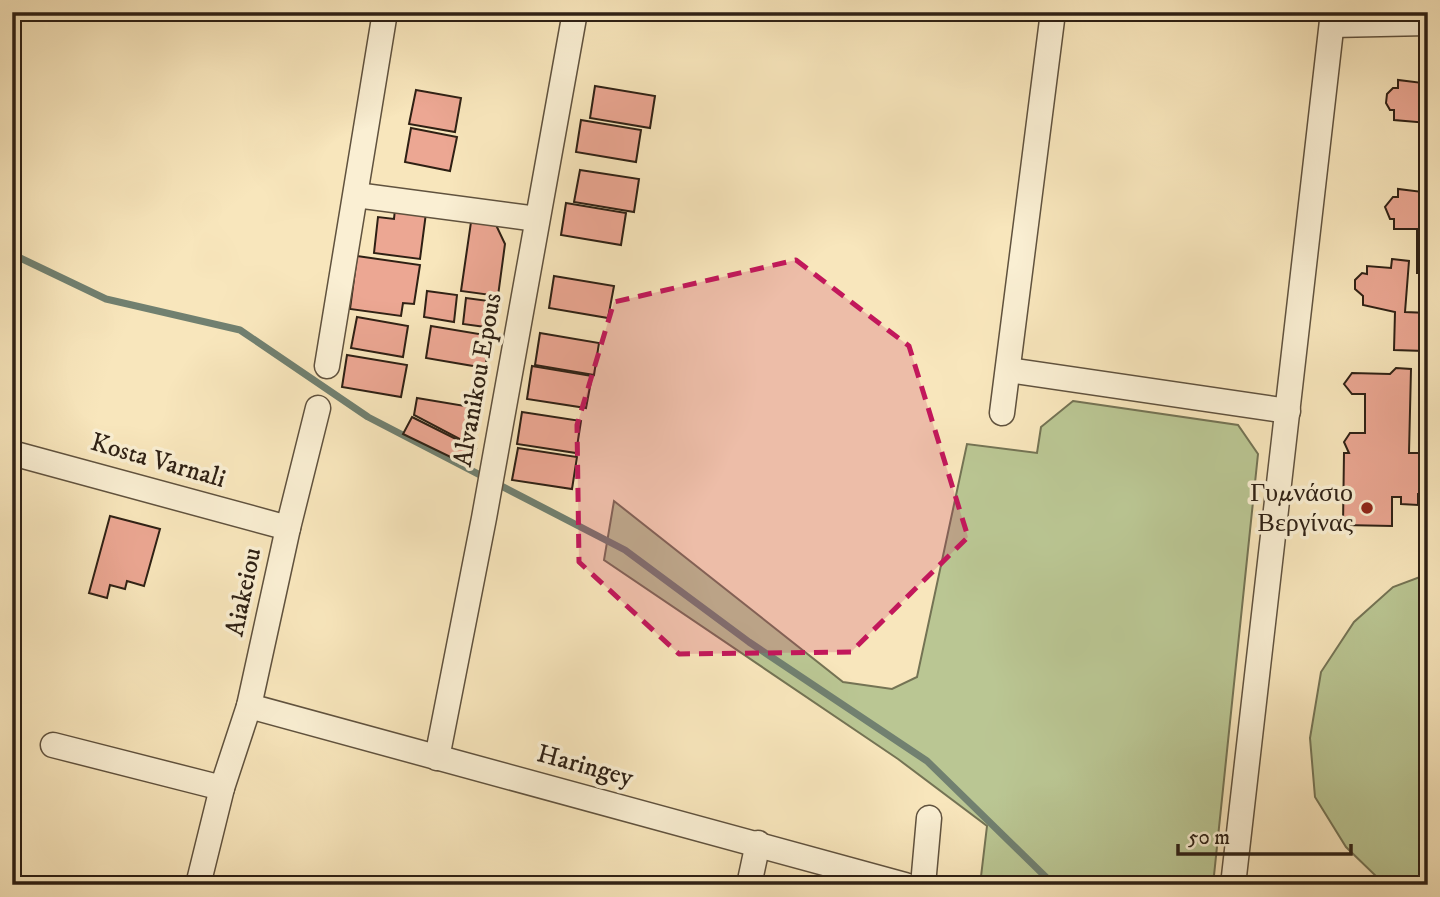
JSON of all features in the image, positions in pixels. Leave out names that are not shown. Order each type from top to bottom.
[{"type":"street","points":[[327,366],[385,12]]},
{"type":"street","name":"Alvanikou Epous","points":[[437,758],[484,518],[575,12]]},
{"type":"street","points":[[1002,413],[1053,12]]},
{"type":"street","points":[[1233,885],[1332,19],[1428,23]]},
{"type":"street","points":[[356,195],[537,219]]},
{"type":"street","points":[[1008,370],[1288,411]]},
{"type":"street","name":"Aiakeiou","points":[[198,885],[222,788],[249,706],[288,528],[318,408]]},
{"type":"street","name":"Kosta Varnali","points":[[14,458],[288,528]]},
{"type":"street","name":"Haringey","points":[[249,706],[905,885]]},
{"type":"street","points":[[53,746],[222,788]]},
{"type":"street","points":[[923,885],[929,818]]},
{"type":"street","points":[[749,885],[758,843]]},
{"type":"highlighted area","points":[[796,260],[909,346],[968,537],[851,652],[679,654],[579,562],[577,425],[614,302]]},
{"type":"green space","points":[[1073,401],[1238,425],[1258,454],[1213,885],[980,885],[987,826],[898,759],[604,560],[614,501],[843,682],[892,689],[917,677],[967,444],[1037,453],[1041,427]]},
{"type":"green space","points":[[1428,574],[1428,885],[1391,885],[1381,881],[1346,847],[1315,797],[1310,738],[1321,672],[1354,622],[1393,587]]},
{"type":"building","points":[[1423,73],[1428,74],[1428,123],[1394,120],[1394,110],[1390,110],[1386,103],[1387,94],[1393,88],[1398,88],[1398,80],[1422,83]]},
{"type":"building","points":[[595,86],[655,96],[650,128],[590,118]]},
{"type":"building","points":[[416,90],[461,98],[455,132],[409,124]]},
{"type":"building","points":[[581,120],[641,130],[636,162],[576,152]]},
{"type":"building","points":[[411,128],[457,137],[450,171],[405,162]]},
{"type":"building","points":[[1426,147],[1428,168],[1421,168],[1421,156]]},
{"type":"building","points":[[580,170],[639,179],[634,212],[574,202]]},
{"type":"building","points":[[1423,182],[1428,183],[1428,273],[1417,273],[1417,229],[1394,229],[1394,219],[1390,219],[1385,207],[1393,197],[1398,197],[1398,189],[1422,192]]},
{"type":"building","points":[[566,203],[626,213],[621,245],[561,235]]},
{"type":"building","points":[[395,209],[426,213],[420,259],[374,253],[378,217],[394,219]]},
{"type":"building","points":[[471,222],[496,225],[505,244],[498,296],[461,291]]},
{"type":"building","points":[[357,256],[420,265],[414,304],[403,303],[401,316],[350,309]]},
{"type":"building","points":[[1392,259],[1409,261],[1405,312],[1428,313],[1428,366],[1424,366],[1424,351],[1394,350],[1395,312],[1363,305],[1363,296],[1355,289],[1355,280],[1362,273],[1367,274],[1367,266],[1391,268]]},
{"type":"building","points":[[554,276],[614,286],[608,318],[549,308]]},
{"type":"building","points":[[427,291],[457,295],[454,322],[424,317]]},
{"type":"building","points":[[466,298],[496,302],[493,328],[463,324]]},
{"type":"building","points":[[357,317],[408,326],[403,357],[351,348]]},
{"type":"building","points":[[431,326],[491,336],[485,368],[426,358]]},
{"type":"building","points":[[540,333],[599,343],[594,375],[535,365]]},
{"type":"building","points":[[347,355],[407,365],[401,397],[342,387]]},
{"type":"building","points":[[532,366],[592,376],[586,408],[527,399]]},
{"type":"building","points":[[1396,368],[1411,369],[1409,453],[1428,453],[1428,495],[1418,494],[1418,505],[1401,504],[1401,497],[1392,497],[1392,526],[1343,525],[1344,453],[1349,453],[1344,442],[1350,433],[1365,433],[1365,394],[1352,394],[1344,384],[1352,373],[1390,374]]},
{"type":"building","points":[[417,398],[477,408],[471,445],[414,415]]},
{"type":"building","points":[[522,412],[581,421],[576,453],[517,444]]},
{"type":"building","points":[[412,417],[476,449],[467,465],[403,434]]},
{"type":"building","points":[[518,448],[577,457],[572,489],[512,480]]},
{"type":"building","points":[[110,516],[160,529],[144,586],[127,581],[125,589],[110,585],[107,598],[89,593]]},
{"type":"waterway","points":[[12,254],[106,299],[240,330],[368,417],[625,550],[749,642],[927,761],[1054,885]]},
{"type":"place","name":"Γυμνάσιο Βεργίνας","points":[[1367,508]]}]
